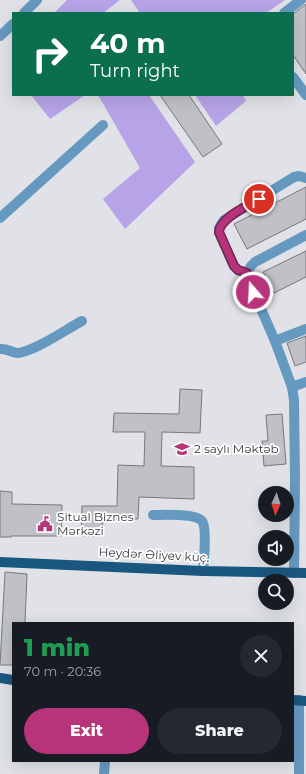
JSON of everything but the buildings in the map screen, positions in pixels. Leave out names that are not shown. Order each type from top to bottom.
[{"type":"main road","name":"Heydər Əliyev küç.","points":[[0,562],[203,571],[306,573]]},
{"type":"main road","points":[[0,678],[12,680]]},
{"type":"street","points":[[25,12],[37,0]]},
{"type":"street","points":[[285,12],[302,0]]},
{"type":"street","points":[[0,36],[12,25]]},
{"type":"street","points":[[294,78],[306,95]]},
{"type":"street","points":[[0,218],[103,124]]},
{"type":"street","points":[[247,273],[238,270],[234,266],[219,232],[219,228],[224,220],[294,177],[299,176],[306,178]]},
{"type":"street","points":[[294,573],[295,480],[294,400],[292,387],[275,341],[248,279],[247,273],[249,267],[255,262],[306,235]]},
{"type":"street","points":[[0,349],[5,348],[15,353],[28,351],[82,321]]},
{"type":"street","points":[[275,341],[306,329]]},
{"type":"street","points":[[292,387],[306,382]]},
{"type":"street","points":[[153,515],[195,516],[202,521],[204,528],[203,571]]},
{"type":"street","points":[[299,700],[299,774]]},
{"type":"street","points":[[104,774],[105,762]]},
{"type":"shaded area","points":[[67,0],[120,0],[104,12],[55,12]]},
{"type":"shaded area","points":[[131,0],[285,0],[267,12],[139,12]]},
{"type":"shaded area","points":[[32,96],[84,96],[50,119]]},
{"type":"shaded area","points":[[99,96],[150,96],[195,162],[125,229],[103,199],[140,168]]},
{"type":"shaded area","points":[[196,96],[244,96],[246,101],[216,126]]},
{"type":"place","name":"2 saylı Məktəb","points":[[182,449]]},
{"type":"place","name":"Situal Biznes Mərkəzi","points":[[45,524]]},
{"type":"route","points":[[253,292],[247,273],[238,270],[234,266],[219,232],[219,228],[224,220],[259,199]]}]
